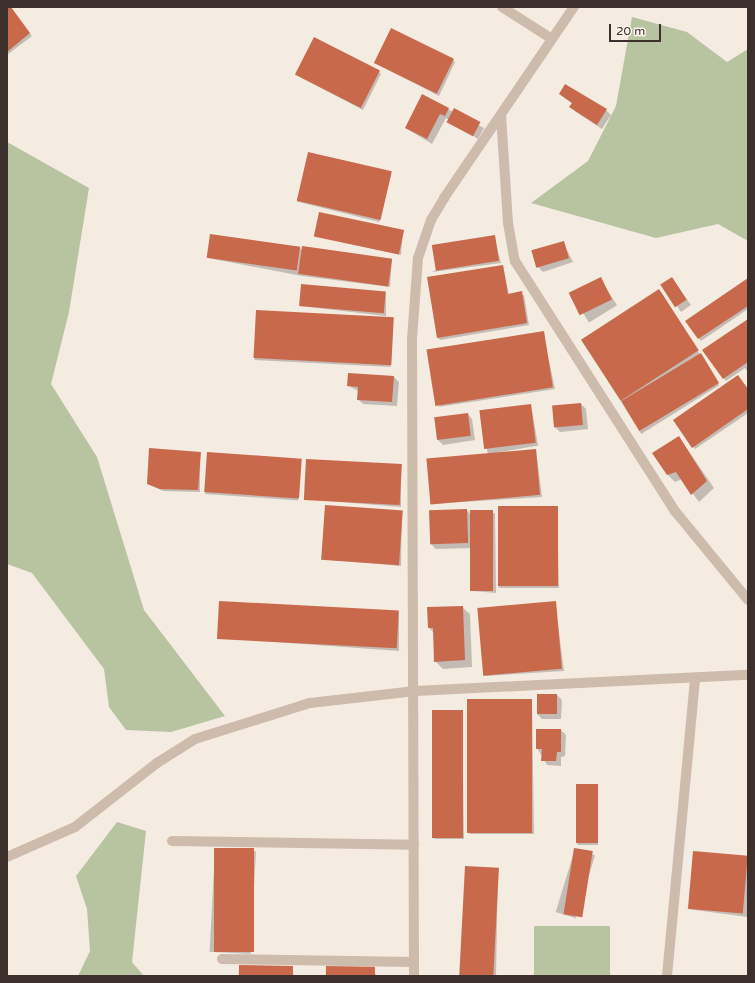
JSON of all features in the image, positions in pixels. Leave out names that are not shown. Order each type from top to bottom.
[{"type":"street","points":[[502,7],[552,39]]},
{"type":"street","points":[[414,976],[415,690],[412,339],[418,258],[431,220],[574,7]]},
{"type":"street","points":[[501,115],[508,223],[515,260],[675,511],[748,600]]},
{"type":"street","points":[[7,857],[75,827],[157,763],[195,739],[327,699],[415,690],[695,678],[748,674]]},
{"type":"street","points":[[667,976],[695,678]]},
{"type":"street","points":[[172,841],[414,846]]},
{"type":"street","points":[[222,959],[414,962]]},
{"type":"green space","points":[[632,17],[687,32],[727,62],[748,49],[748,241],[718,224],[656,238],[531,203],[588,161],[616,106]]},
{"type":"green space","points":[[7,142],[89,188],[69,312],[51,384],[97,457],[144,610],[225,716],[171,732],[126,730],[109,707],[104,669],[32,573],[7,564]]},
{"type":"green space","points":[[117,822],[146,831],[132,962],[144,976],[78,976],[90,951],[87,909],[76,876]]},
{"type":"green space","points":[[534,926],[610,926],[610,976],[534,976]]},
{"type":"building","points":[[7,7],[11,7],[30,33],[7,52]]},
{"type":"building","points":[[391,28],[454,59],[437,94],[374,63]]},
{"type":"building","points":[[314,37],[380,71],[361,108],[295,74]]},
{"type":"building","points":[[565,84],[607,109],[597,125],[569,107],[572,103],[559,94]]},
{"type":"building","points":[[422,94],[449,108],[445,116],[440,114],[427,139],[405,128]]},
{"type":"building","points":[[454,108],[480,122],[473,136],[446,122]]},
{"type":"building","points":[[308,152],[392,171],[381,220],[297,201]]},
{"type":"building","points":[[319,212],[404,230],[399,255],[314,236]]},
{"type":"building","points":[[210,234],[300,247],[297,270],[207,258]]},
{"type":"building","points":[[495,235],[499,261],[436,271],[432,245]]},
{"type":"building","points":[[564,241],[569,258],[536,268],[531,250]]},
{"type":"building","points":[[302,246],[392,259],[388,286],[298,274]]},
{"type":"building","points":[[503,265],[508,294],[522,291],[527,323],[437,338],[427,277]]},
{"type":"building","points":[[601,277],[612,299],[580,315],[569,293]]},
{"type":"building","points":[[672,277],[687,300],[675,307],[660,285]]},
{"type":"building","points":[[748,278],[748,306],[698,339],[685,321]]},
{"type":"building","points":[[301,284],[386,291],[384,313],[299,306]]},
{"type":"building","points":[[659,289],[699,350],[621,401],[581,340]]},
{"type":"building","points":[[256,310],[394,317],[391,365],[253,358]]},
{"type":"building","points":[[748,319],[748,362],[723,379],[702,350]]},
{"type":"building","points":[[544,331],[553,387],[435,406],[426,350]]},
{"type":"building","points":[[701,353],[719,383],[639,431],[621,401]]},
{"type":"building","points":[[348,373],[394,376],[392,402],[357,400],[358,387],[347,386]]},
{"type":"building","points":[[738,375],[748,389],[748,409],[692,448],[673,420]]},
{"type":"building","points":[[581,403],[583,425],[554,427],[552,406]]},
{"type":"building","points":[[531,404],[536,443],[484,449],[479,410]]},
{"type":"building","points":[[468,413],[471,436],[437,440],[434,417]]},
{"type":"building","points":[[679,436],[707,481],[691,495],[676,472],[667,475],[652,453]]},
{"type":"building","points":[[149,448],[201,452],[198,490],[160,489],[147,484]]},
{"type":"building","points":[[536,449],[540,495],[430,504],[426,459]]},
{"type":"building","points":[[207,452],[302,459],[299,499],[204,492]]},
{"type":"building","points":[[306,459],[402,464],[400,505],[304,500]]},
{"type":"building","points":[[325,505],[403,510],[399,565],[321,560]]},
{"type":"building","points":[[498,506],[558,506],[558,586],[498,586]]},
{"type":"building","points":[[467,509],[468,543],[430,544],[429,510]]},
{"type":"building","points":[[470,510],[493,510],[493,591],[470,591]]},
{"type":"building","points":[[219,601],[399,610],[397,648],[217,639]]},
{"type":"building","points":[[556,601],[562,669],[483,676],[477,608]]},
{"type":"building","points":[[463,606],[465,660],[434,662],[433,628],[428,628],[427,607]]},
{"type":"building","points":[[537,694],[557,694],[557,714],[537,714]]},
{"type":"building","points":[[467,699],[532,699],[532,833],[467,833]]},
{"type":"building","points":[[432,710],[463,710],[463,838],[432,838]]},
{"type":"building","points":[[536,729],[561,729],[561,752],[557,752],[556,761],[541,761],[542,749],[536,749]]},
{"type":"building","points":[[576,784],[598,784],[598,843],[576,843]]},
{"type":"building","points":[[214,848],[254,848],[254,952],[214,952]]},
{"type":"building","points":[[574,848],[593,851],[582,917],[564,914]]},
{"type":"building","points":[[693,851],[748,856],[743,914],[688,909]]},
{"type":"building","points":[[465,866],[499,868],[493,976],[459,976]]},
{"type":"building","points":[[239,965],[293,966],[293,976],[239,976]]},
{"type":"building","points":[[326,966],[375,967],[375,976],[326,976]]}]
